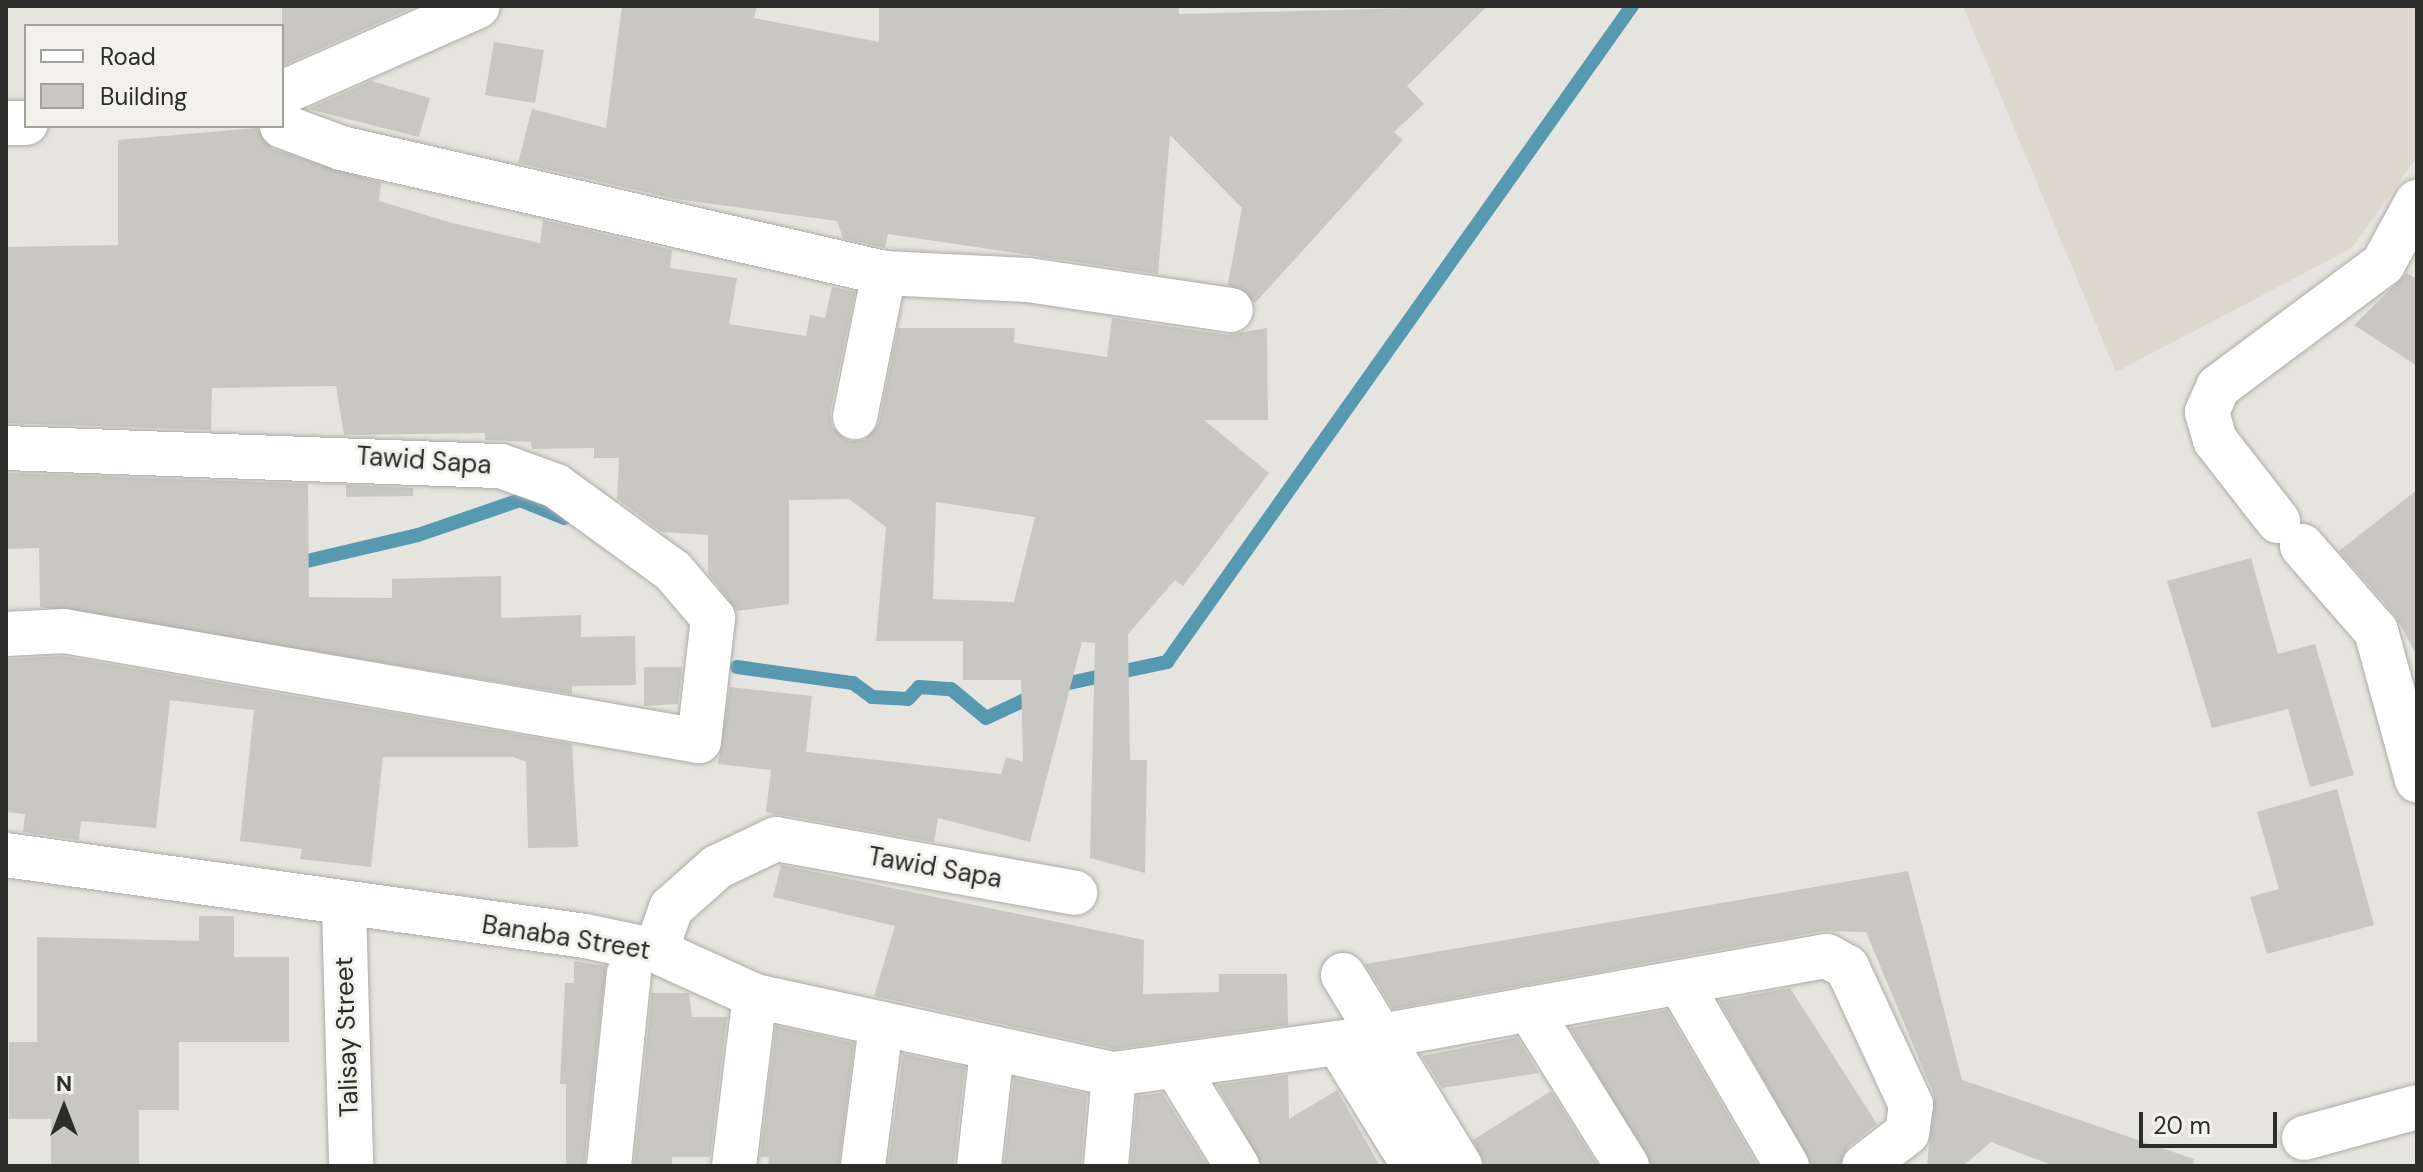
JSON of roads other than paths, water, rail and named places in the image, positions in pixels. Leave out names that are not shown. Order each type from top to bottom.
[{"type":"street","points":[[284,92],[478,6]]},
{"type":"street","points":[[284,127],[341,148],[884,273],[1002,279],[1231,310]]},
{"type":"street","points":[[2417,202],[2383,264],[2218,387],[2207,412],[2215,440],[2405,668],[2417,780]]},
{"type":"street","points":[[855,417],[884,273]]},
{"type":"street","name":"Tawid Sapa","points":[[6,448],[465,459],[532,474],[673,571],[713,618],[699,741],[64,631],[6,634]]},
{"type":"street","name":"Tawid Sapa","points":[[609,1166],[643,962],[671,908],[717,867],[776,839],[1075,893]]},
{"type":"street","name":"Banaba Street","points":[[6,855],[344,908],[643,962],[755,996],[992,1051],[1114,1074],[1178,1070],[1827,956],[1847,967],[1911,1105],[1907,1133],[1864,1166]]},
{"type":"street","name":"Talisay Street","points":[[344,908],[351,1166]]},
{"type":"street","points":[[1343,975],[1359,1040],[1414,1166]]},
{"type":"street","points":[[1680,983],[1787,1166]]},
{"type":"street","points":[[734,1166],[755,996]]},
{"type":"street","points":[[1529,1009],[1627,1166]]},
{"type":"street","points":[[863,1166],[881,1025]]},
{"type":"street","points":[[1359,1040],[1460,1166]]},
{"type":"street","points":[[979,1166],[992,1051]]},
{"type":"street","points":[[1178,1070],[1237,1166]]},
{"type":"street","points":[[1110,1161],[1114,1074]]},
{"type":"street","points":[[2304,1138],[2417,1107]]},
{"type":"waterway","points":[[737,667],[853,683],[872,697],[908,699],[919,687],[951,689],[986,718],[1055,686],[1167,662],[1632,6]]},
{"type":"waterway","points":[[290,565],[418,535],[520,500],[564,518]]}]
